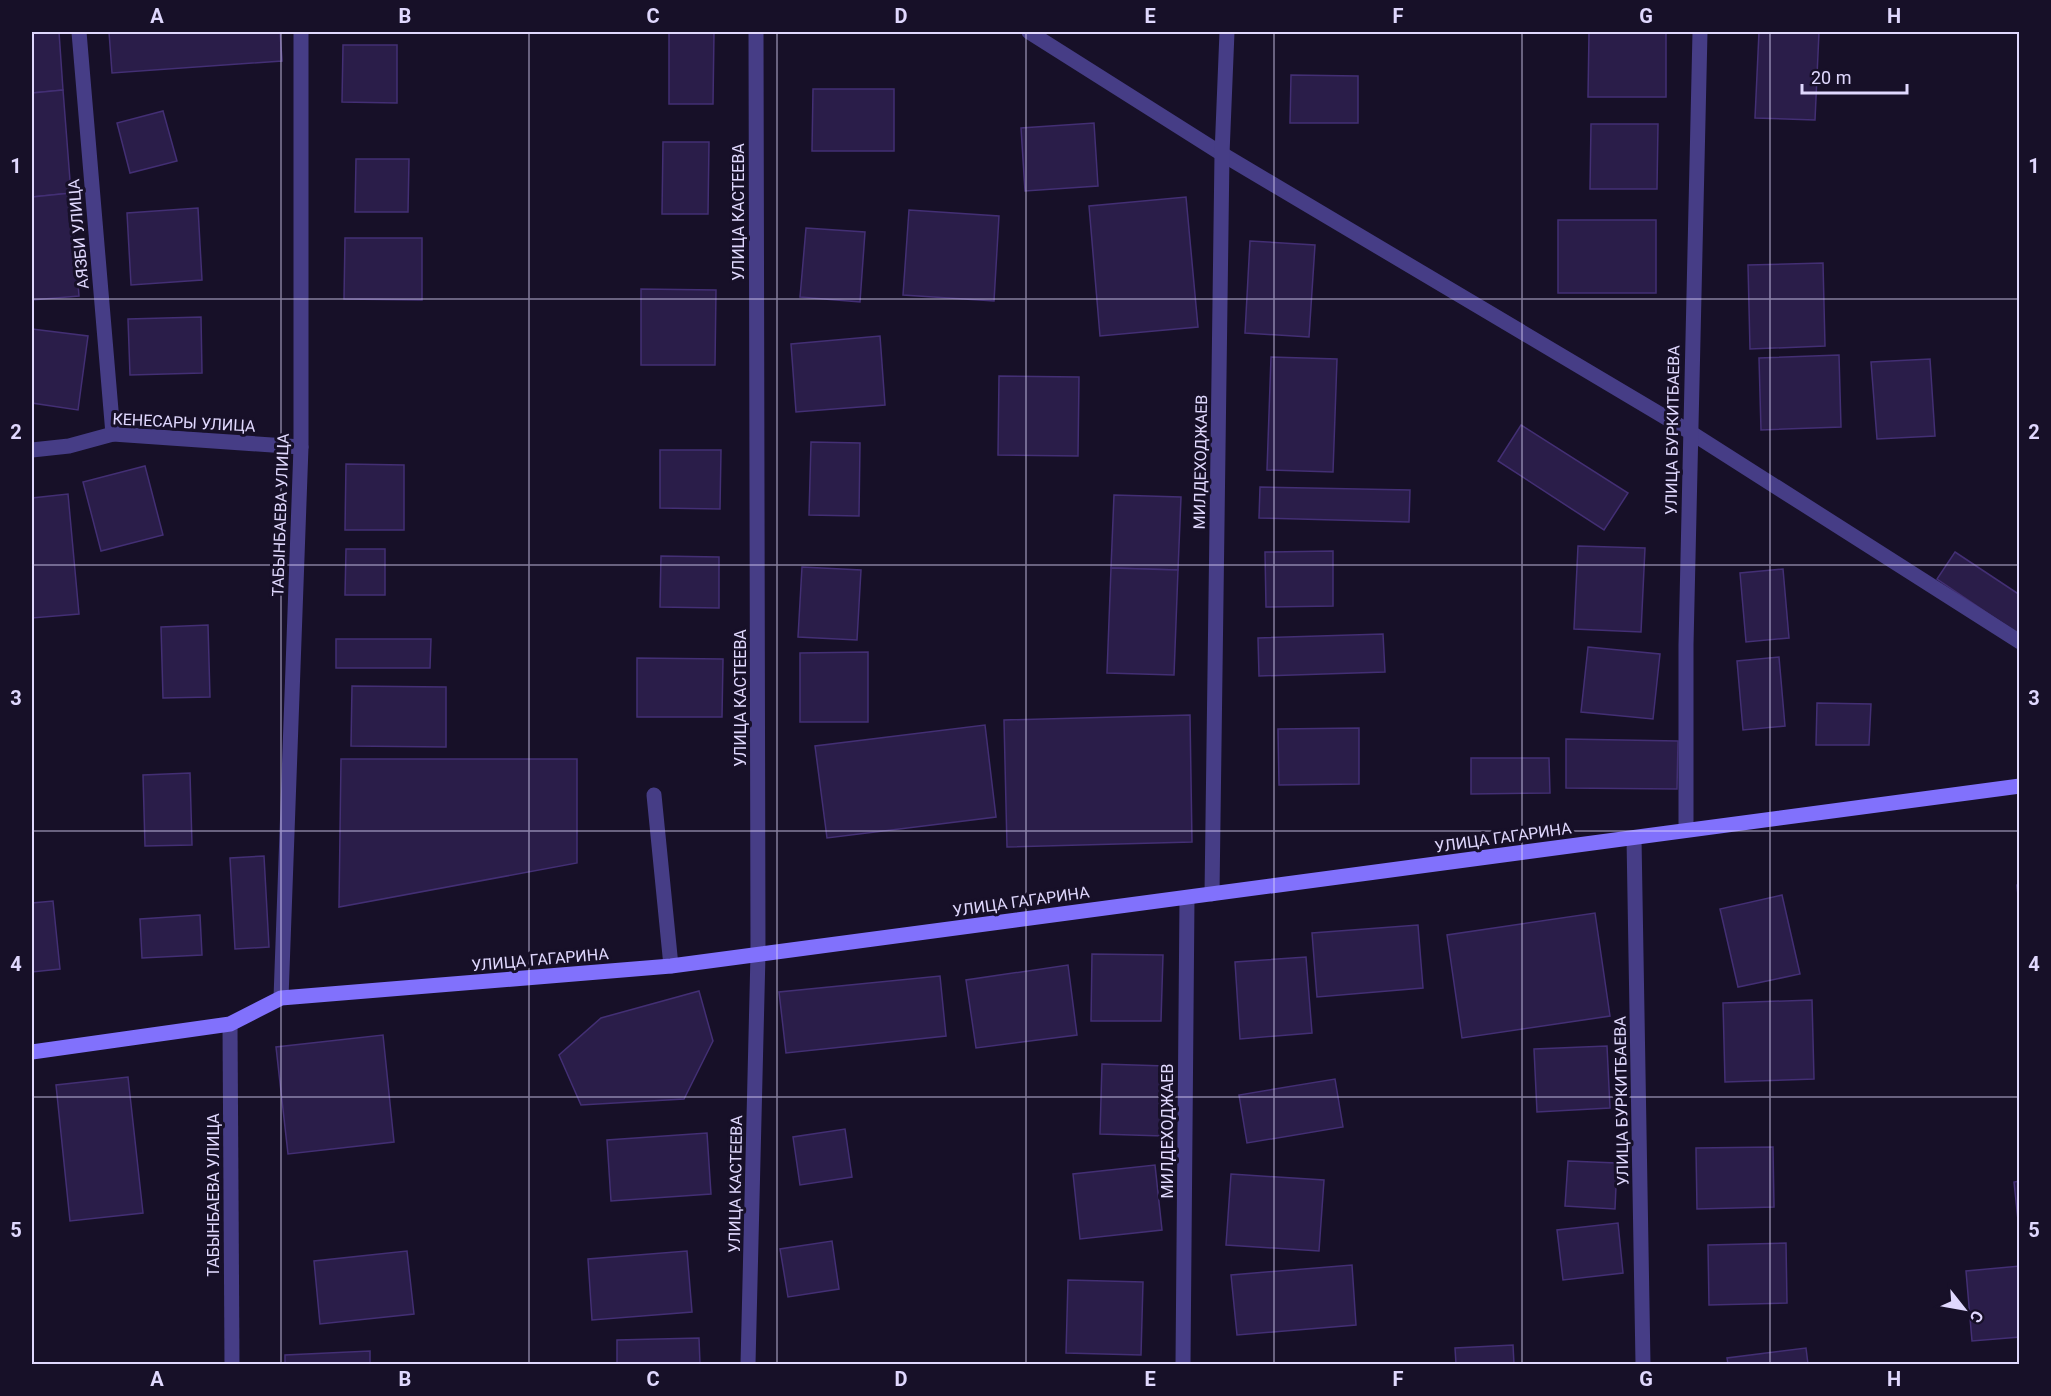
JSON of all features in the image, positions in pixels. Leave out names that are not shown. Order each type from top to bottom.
[{"type":"main road","name":"УЛИЦА ГАГАРИНА","points":[[32,1052],[230,1024],[281,998],[671,966],[2019,786]]},
{"type":"street","name":"АЯЗБИ УЛИЦА","points":[[79,32],[113,434]]},
{"type":"street","name":"ТАБЫНБАЕВА УЛИЦА","points":[[281,998],[301,447],[301,32]]},
{"type":"street","name":"УЛИЦА КАСТЕЕВА","points":[[748,1365],[758,954],[756,32]]},
{"type":"street","points":[[1029,32],[1222,154],[1690,432],[2019,642]]},
{"type":"street","name":"МИЛДЕХОДЖАЕВ","points":[[1212,894],[1222,154],[1227,32]]},
{"type":"street","name":"УЛИЦА БУРКИТБАЕВА","points":[[1686,829],[1690,432],[1700,32]]},
{"type":"street","name":"КЕНЕСАРЫ УЛИЦА","points":[[32,450],[69,446],[113,434],[301,447]]},
{"type":"street","points":[[654,795],[671,966]]},
{"type":"street","name":"УЛИЦА БУРКИТБАЕВА","points":[[1634,838],[1643,1365]]},
{"type":"street","name":"МИЛДЕХОДЖАЕВ","points":[[1183,1365],[1187,898]]},
{"type":"street","name":"ТАБЫНБАЕВА УЛИЦА","points":[[230,1024],[232,1365]]},
{"type":"building","points":[[32,32],[59,32],[63,90],[32,93]]},
{"type":"building","points":[[109,32],[280,32],[282,61],[112,73]]},
{"type":"building","points":[[669,32],[714,32],[713,104],[669,104]]},
{"type":"building","points":[[1589,32],[1666,32],[1666,97],[1588,97]]},
{"type":"building","points":[[1759,32],[1819,32],[1815,120],[1755,118]]},
{"type":"building","points":[[343,45],[397,45],[397,103],[342,102]]},
{"type":"building","points":[[1291,75],[1358,76],[1358,123],[1290,123]]},
{"type":"building","points":[[813,89],[894,89],[894,151],[812,151]]},
{"type":"building","points":[[63,90],[71,193],[32,197],[32,93]]},
{"type":"building","points":[[163,111],[177,161],[130,173],[117,123]]},
{"type":"building","points":[[1094,123],[1098,186],[1025,191],[1021,128]]},
{"type":"building","points":[[1591,124],[1658,124],[1657,189],[1590,189]]},
{"type":"building","points":[[663,142],[709,142],[708,214],[662,214]]},
{"type":"building","points":[[356,159],[409,159],[408,212],[355,212]]},
{"type":"building","points":[[71,193],[79,296],[32,300],[32,197]]},
{"type":"building","points":[[1186,197],[1198,327],[1100,336],[1089,206]]},
{"type":"building","points":[[198,208],[202,280],[131,285],[127,213]]},
{"type":"building","points":[[909,210],[999,216],[994,301],[903,295]]},
{"type":"building","points":[[1558,220],[1656,220],[1656,293],[1558,293]]},
{"type":"building","points":[[806,228],[865,232],[860,302],[800,297]]},
{"type":"building","points":[[345,238],[422,238],[422,300],[344,299]]},
{"type":"building","points":[[1250,241],[1315,245],[1309,337],[1245,333]]},
{"type":"building","points":[[1823,263],[1825,346],[1750,349],[1748,265]]},
{"type":"building","points":[[641,289],[716,290],[715,365],[641,365]]},
{"type":"building","points":[[201,317],[202,373],[130,375],[128,319]]},
{"type":"building","points":[[32,329],[88,336],[78,410],[32,403]]},
{"type":"building","points":[[880,336],[885,405],[796,412],[791,344]]},
{"type":"building","points":[[1839,355],[1841,427],[1761,430],[1759,358]]},
{"type":"building","points":[[1271,357],[1337,359],[1333,472],[1267,470]]},
{"type":"building","points":[[1930,359],[1935,436],[1877,439],[1871,362]]},
{"type":"building","points":[[999,376],[1079,377],[1078,456],[998,455]]},
{"type":"building","points":[[1521,425],[1628,493],[1604,530],[1498,461]]},
{"type":"building","points":[[811,442],[860,443],[859,516],[809,515]]},
{"type":"building","points":[[660,450],[721,450],[720,509],[660,508]]},
{"type":"building","points":[[346,464],[404,465],[404,530],[345,530]]},
{"type":"building","points":[[145,466],[163,535],[101,551],[83,482]]},
{"type":"building","points":[[1260,487],[1410,490],[1409,522],[1259,518]]},
{"type":"building","points":[[68,494],[79,614],[32,618],[32,498]]},
{"type":"building","points":[[1114,495],[1181,497],[1178,570],[1111,568]]},
{"type":"building","points":[[1578,546],[1645,548],[1641,632],[1574,629]]},
{"type":"building","points":[[346,549],[385,549],[385,595],[345,595]]},
{"type":"building","points":[[1333,551],[1333,606],[1266,607],[1265,552]]},
{"type":"building","points":[[1955,552],[2020,595],[2020,635],[1937,579]]},
{"type":"building","points":[[661,556],[719,557],[719,608],[660,607]]},
{"type":"building","points":[[802,567],[861,570],[857,640],[798,637]]},
{"type":"building","points":[[1111,568],[1178,570],[1174,675],[1107,673]]},
{"type":"building","points":[[1783,569],[1789,638],[1746,642],[1740,573]]},
{"type":"building","points":[[208,625],[210,697],[163,698],[161,627]]},
{"type":"building","points":[[1383,634],[1385,672],[1259,676],[1258,638]]},
{"type":"building","points":[[336,639],[431,639],[430,668],[336,668]]},
{"type":"building","points":[[1588,647],[1660,654],[1653,719],[1581,712]]},
{"type":"building","points":[[868,652],[868,722],[800,722],[800,653]]},
{"type":"building","points":[[1779,657],[1785,726],[1743,730],[1737,661]]},
{"type":"building","points":[[637,658],[723,659],[722,717],[637,717]]},
{"type":"building","points":[[352,686],[446,687],[446,747],[351,746]]},
{"type":"building","points":[[1817,703],[1871,704],[1869,745],[1816,745]]},
{"type":"building","points":[[1190,715],[1192,842],[1007,847],[1004,720]]},
{"type":"building","points":[[985,725],[996,817],[827,838],[815,746]]},
{"type":"building","points":[[1359,728],[1359,784],[1279,785],[1278,729]]},
{"type":"building","points":[[1566,739],[1678,741],[1677,789],[1566,788]]},
{"type":"building","points":[[1471,758],[1549,758],[1550,793],[1471,794]]},
{"type":"building","points":[[341,759],[577,759],[577,863],[339,907]]},
{"type":"building","points":[[190,773],[192,845],[145,846],[143,775]]},
{"type":"building","points":[[264,856],[269,947],[235,949],[230,858]]},
{"type":"building","points":[[2020,884],[2020,917],[2017,885]]},
{"type":"building","points":[[1782,895],[1800,974],[1738,987],[1720,909]]},
{"type":"building","points":[[53,901],[60,969],[32,972],[32,903]]},
{"type":"building","points":[[1595,913],[1610,1016],[1462,1038],[1447,935]]},
{"type":"building","points":[[200,915],[202,955],[142,958],[140,919]]},
{"type":"building","points":[[1418,925],[1423,988],[1317,997],[1312,933]]},
{"type":"building","points":[[1092,954],[1163,955],[1161,1021],[1091,1021]]},
{"type":"building","points":[[1306,957],[1312,1033],[1240,1039],[1235,962]]},
{"type":"building","points":[[1068,965],[1077,1035],[976,1048],[966,980]]},
{"type":"building","points":[[940,976],[946,1036],[786,1053],[779,992]]},
{"type":"building","points":[[699,991],[713,1041],[684,1099],[581,1105],[559,1055],[601,1018]]},
{"type":"building","points":[[1812,1000],[1814,1079],[1725,1082],[1723,1003]]},
{"type":"building","points":[[383,1035],[394,1142],[288,1154],[276,1047]]},
{"type":"building","points":[[1607,1046],[1610,1108],[1537,1112],[1534,1049]]},
{"type":"building","points":[[1102,1064],[1166,1066],[1163,1136],[1100,1134]]},
{"type":"building","points":[[128,1077],[143,1213],[70,1221],[56,1085]]},
{"type":"building","points":[[1335,1079],[1343,1127],[1247,1143],[1239,1095]]},
{"type":"building","points":[[845,1129],[852,1177],[800,1185],[793,1137]]},
{"type":"building","points":[[707,1133],[711,1194],[611,1201],[607,1140]]},
{"type":"building","points":[[1773,1147],[1774,1207],[1697,1209],[1696,1148]]},
{"type":"building","points":[[1568,1161],[1617,1163],[1615,1209],[1565,1206]]},
{"type":"building","points":[[1155,1165],[1162,1230],[1080,1239],[1073,1174]]},
{"type":"building","points":[[1231,1174],[1324,1180],[1319,1251],[1226,1245]]},
{"type":"building","points":[[2020,1181],[2020,1239],[2014,1182]]},
{"type":"building","points":[[1618,1223],[1623,1273],[1563,1280],[1557,1230]]},
{"type":"building","points":[[832,1241],[839,1289],[788,1297],[780,1249]]},
{"type":"building","points":[[1786,1243],[1787,1303],[1709,1305],[1708,1245]]},
{"type":"building","points":[[407,1251],[414,1314],[320,1324],[314,1261]]},
{"type":"building","points":[[687,1251],[692,1312],[592,1320],[588,1259]]},
{"type":"building","points":[[1352,1265],[1356,1325],[1237,1335],[1231,1275]]},
{"type":"building","points":[[2020,1266],[2020,1337],[1972,1341],[1966,1271]]},
{"type":"building","points":[[1068,1280],[1143,1282],[1141,1355],[1066,1353]]},
{"type":"building","points":[[699,1338],[700,1364],[617,1364],[617,1340]]},
{"type":"building","points":[[1513,1345],[1514,1364],[1456,1364],[1455,1348]]},
{"type":"building","points":[[1806,1348],[1808,1364],[1728,1364],[1727,1358]]},
{"type":"building","points":[[370,1351],[370,1364],[285,1364],[285,1355]]}]
